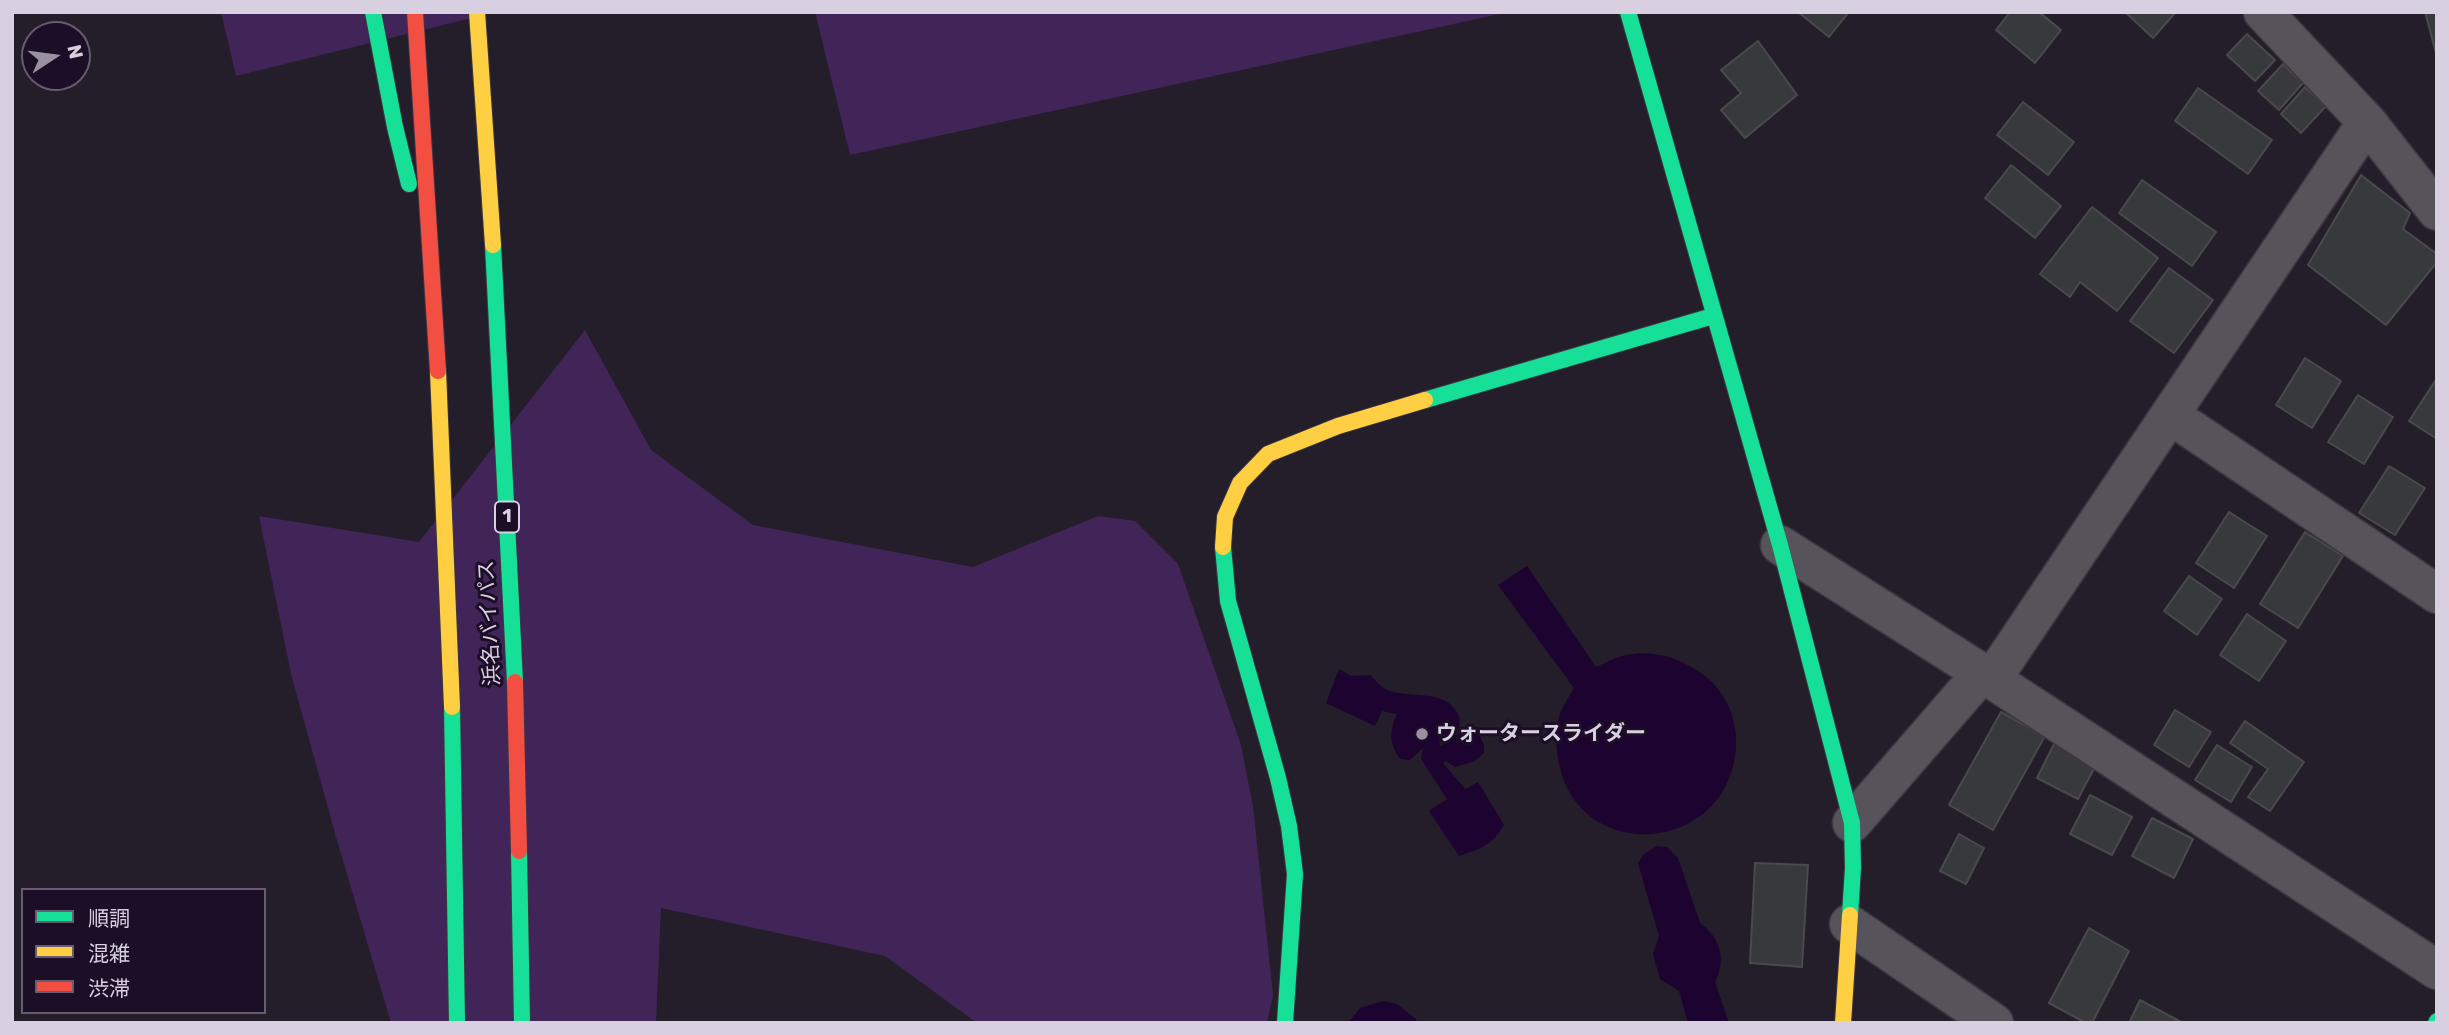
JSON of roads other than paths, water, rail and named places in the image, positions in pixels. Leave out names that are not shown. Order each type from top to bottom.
[{"type":"main road","points":[[373,12],[395,127],[434,285]]},
{"type":"main road","name":"浜名バイパス","points":[[415,12],[434,285],[456,808],[457,1023]]},
{"type":"main road","name":"浜名バイパス","points":[[477,12],[493,216],[520,808],[522,1023]]},
{"type":"main road","points":[[1628,12],[1780,545],[1852,823],[1853,868],[1843,1023]]},
{"type":"main road","points":[[493,216],[500,106]]},
{"type":"main road","points":[[1285,1023],[1294,913],[1295,873],[1292,850],[1278,778],[1228,601],[1223,555],[1225,517],[1240,483],[1268,454],[1338,426],[1713,316]]},
{"type":"street","points":[[2263,12],[2367,122],[2437,211]]},
{"type":"street","points":[[1852,823],[1987,676],[2170,415],[2367,122]]},
{"type":"street","points":[[2170,415],[2437,594]]},
{"type":"street","points":[[1780,545],[1987,676],[2437,970]]},
{"type":"street","points":[[1849,925],[1994,1023]]},
{"type":"place","name":"ウォータースライダー","points":[[1422,734]]}]
